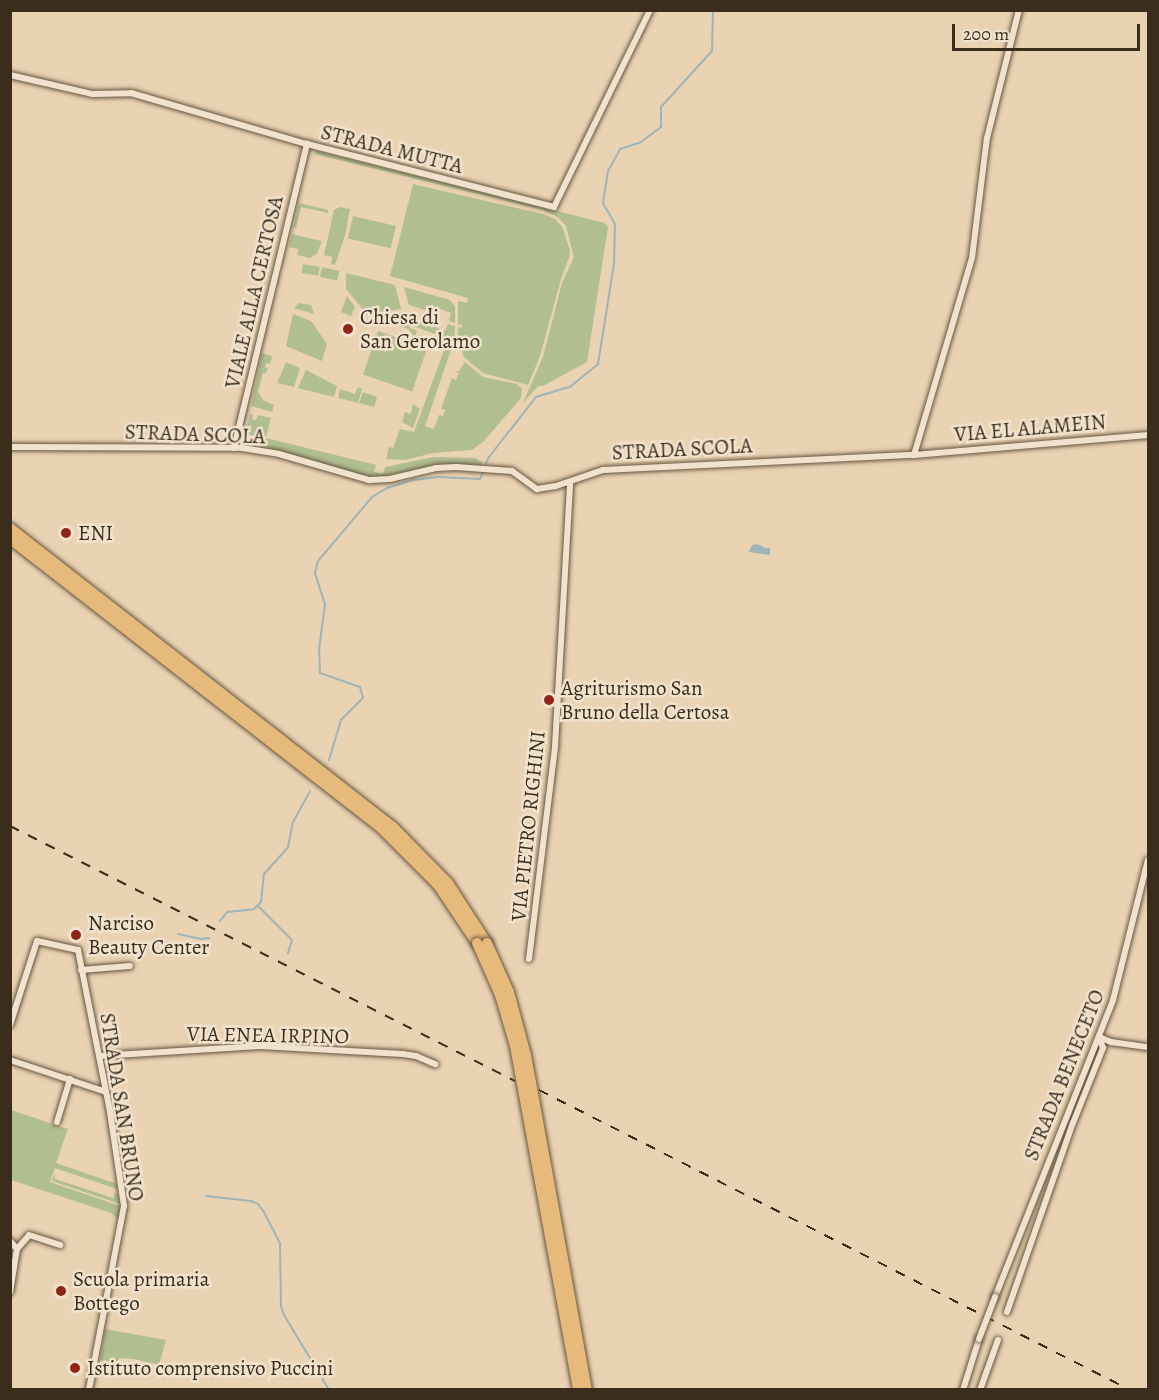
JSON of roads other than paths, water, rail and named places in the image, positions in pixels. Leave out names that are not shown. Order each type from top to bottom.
[{"type":"highway","points":[[10,528],[392,826],[448,883],[513,1005],[526,1055],[587,1389]]},
{"type":"highway","points":[[10,539],[382,829],[438,885],[482,943],[515,1046],[578,1389]]},
{"type":"street","name":"STRADA MUTTA","points":[[10,75],[92,94],[130,93],[307,144],[554,207],[650,10]]},
{"type":"street","points":[[914,455],[972,258],[987,138],[1019,10]]},
{"type":"street","name":"VIALE ALLA CERTOSA","points":[[234,448],[307,144]]},
{"type":"street","name":"VIA EL ALAMEIN","points":[[914,455],[1149,435]]},
{"type":"street","name":"STRADA SCOLA","points":[[10,447],[234,448],[272,452],[369,480],[390,479],[441,467],[481,469],[519,474],[537,489],[570,482],[584,474],[603,470],[914,455]]},
{"type":"street","name":"VIA PIETRO RIGHINI","points":[[529,958],[555,746],[570,482]]},
{"type":"street","name":"STRADA BENECETO","points":[[963,1389],[979,1339],[1050,1154],[1113,1000],[1149,860]]},
{"type":"street","name":"STRADA SAN BRUNO","points":[[11,1023],[38,941],[78,950],[106,1092],[124,1206],[89,1389]]},
{"type":"street","points":[[81,970],[130,966]]},
{"type":"street","points":[[1099,1036],[1111,1042],[1149,1047]]},
{"type":"street","points":[[1007,1312],[1063,1149],[1103,1048],[1099,1036]]},
{"type":"street","name":"VIA ENEA IRPINO","points":[[99,1056],[260,1046],[403,1054],[416,1056],[435,1064]]},
{"type":"street","points":[[10,1060],[106,1092]]},
{"type":"street","points":[[57,1122],[70,1079]]},
{"type":"street","points":[[10,1292],[17,1249],[29,1235],[60,1245]]},
{"type":"street","points":[[10,1241],[17,1249]]},
{"type":"street","points":[[980,1389],[998,1340]]},
{"type":"water","points":[[758,544],[770,548],[770,555],[749,552],[752,545]]},
{"type":"waterway","points":[[329,760],[341,720],[363,698],[360,687],[320,673],[319,650],[325,604],[315,573],[318,561],[372,497],[387,488],[414,480],[438,477],[480,479],[489,457],[536,397],[571,386],[598,364],[614,264],[615,224],[603,203],[608,171],[620,149],[641,142],[661,127],[661,107],[712,51],[713,10]]},
{"type":"waterway","points":[[220,921],[227,912],[254,909],[261,902],[264,874],[288,847],[293,822],[310,791]]},
{"type":"waterway","points":[[258,906],[292,940],[288,953]]},
{"type":"waterway","points":[[178,934],[201,939],[209,938]]},
{"type":"waterway","points":[[206,1196],[251,1201],[258,1204],[264,1212],[280,1244],[281,1306],[284,1315],[329,1390]]},
{"type":"railway","points":[[10,826],[515,1081]]},
{"type":"railway","points":[[539,1090],[1130,1390]]},
{"type":"place","name":"Chiesa di San Gerolamo","points":[[348,329]]},
{"type":"place","name":"ENI","points":[[66,533]]},
{"type":"place","name":"Agriturismo San Bruno della Certosa","points":[[549,700]]},
{"type":"place","name":"Narciso Beauty Center","points":[[76,935]]},
{"type":"place","name":"Scuola primaria Bottego","points":[[61,1291]]},
{"type":"place","name":"Istituto comprensivo Puccini","points":[[75,1368]]}]
